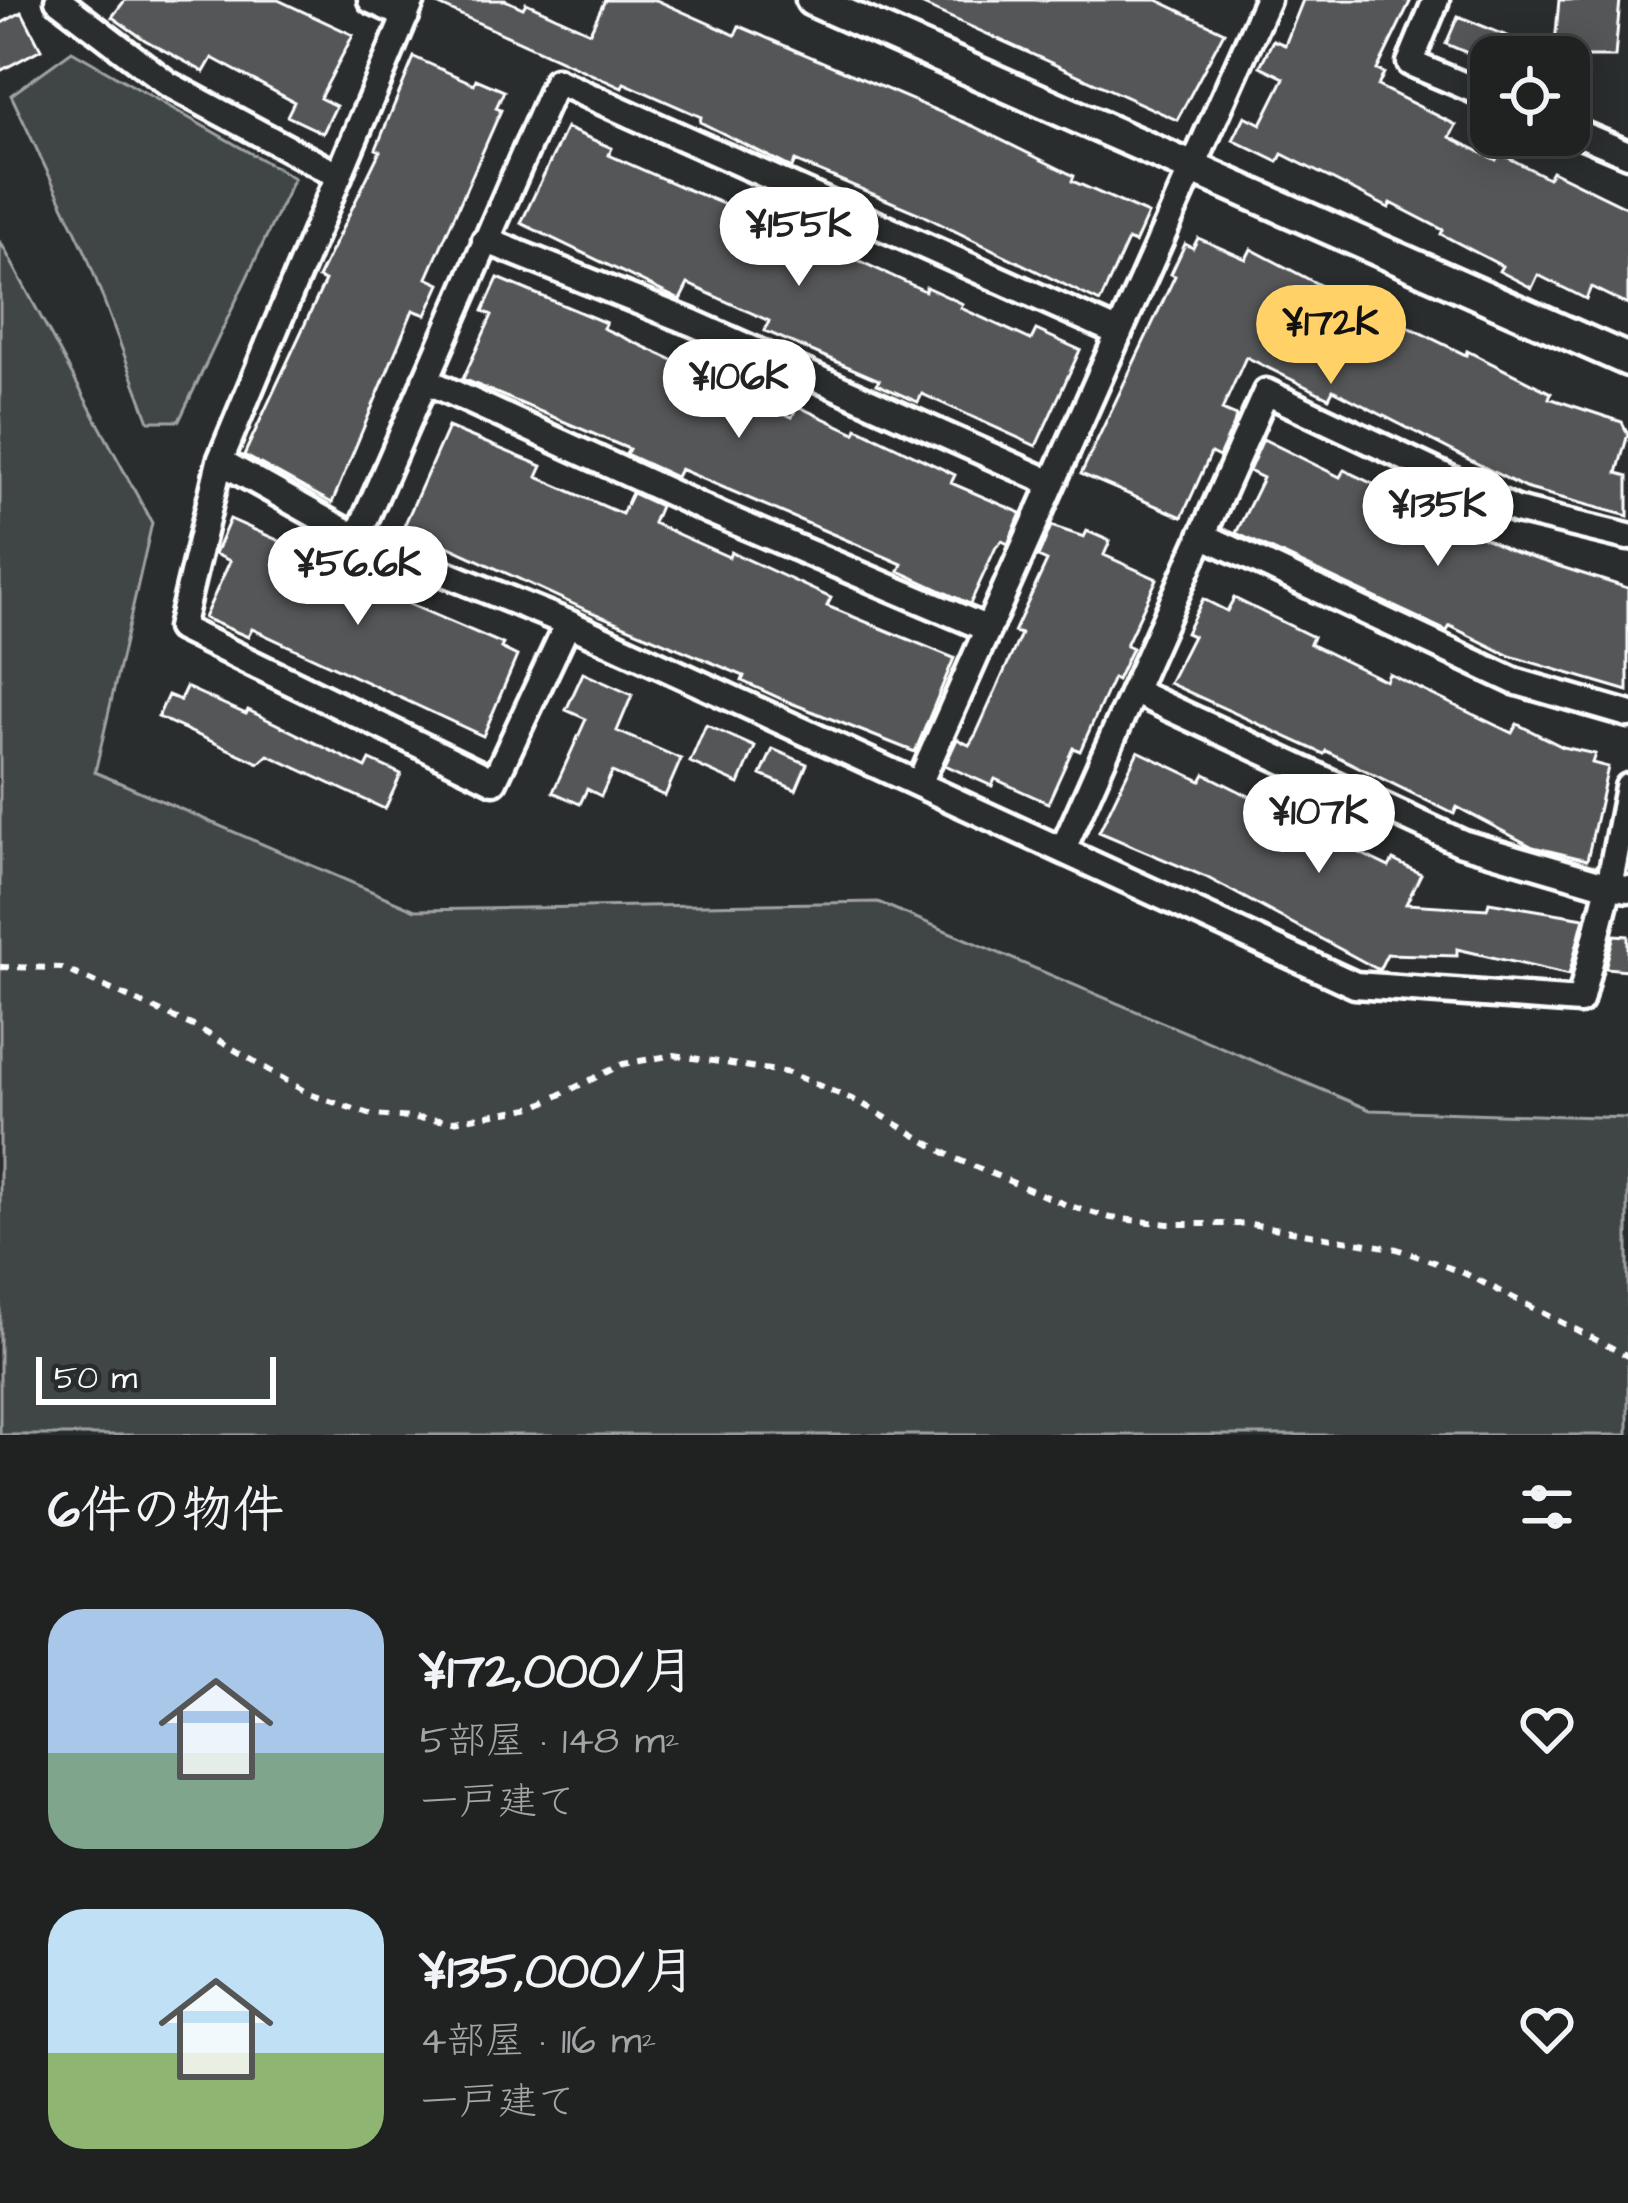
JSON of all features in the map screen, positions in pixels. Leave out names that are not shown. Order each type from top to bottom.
[{"type":"street","points":[[58,0],[168,84],[339,176]]},
{"type":"street","points":[[371,0],[409,8],[220,461],[180,628],[494,781],[568,623]]},
{"type":"street","points":[[812,0],[1628,360]]},
{"type":"street","points":[[919,784],[1267,0]]},
{"type":"street","points":[[1436,0],[1410,63],[1470,88]]},
{"type":"street","points":[[357,538],[556,81],[1119,333]]},
{"type":"street","points":[[1590,137],[1627,152]]},
{"type":"street","points":[[485,240],[693,323],[1052,483]]},
{"type":"street","points":[[425,380],[710,511],[988,629]]},
{"type":"street","points":[[1063,849],[1266,392],[1516,510],[1628,537]]},
{"type":"street","points":[[220,461],[357,538],[568,623],[1355,985],[1580,1001],[1618,887],[1628,787]]},
{"type":"street","points":[[1202,535],[1494,673],[1628,714]]},
{"type":"street","points":[[1133,692],[1462,843],[1618,887]]},
{"type":"path","points":[[0,967],[62,968],[197,1028],[309,1094],[372,1115],[454,1121],[535,1107],[623,1064],[674,1055],[789,1073],[861,1103],[955,1158],[1069,1206],[1168,1225],[1250,1225],[1397,1249],[1464,1273],[1628,1357]]},
{"type":"shaded area","points":[[72,51],[294,178],[179,421],[149,421],[86,253],[11,95]]},
{"type":"shaded area","points":[[0,241],[152,523],[95,772],[415,910],[878,902],[1370,1110],[1628,1118],[1628,1435],[0,1435]]},
{"type":"building","points":[[125,0],[278,0],[353,35],[320,98],[336,106],[323,133],[287,116],[294,102],[212,58],[204,72],[145,40],[112,17]]},
{"type":"building","points":[[428,0],[505,0],[523,8],[526,3],[590,32],[605,0],[656,0],[735,35],[739,26],[973,126],[1074,176],[1072,181],[1148,214],[1135,243],[1128,240],[1100,302],[918,213],[795,161],[792,168],[700,122],[701,117],[624,83],[622,88]]},
{"type":"building","points":[[912,0],[1157,0],[1224,32],[1177,120]]},
{"type":"building","points":[[1303,0],[1411,0],[1377,70],[1384,73],[1378,86],[1456,125],[1450,137],[1470,147],[1470,156],[1496,160],[1505,156],[1548,178],[1552,171],[1628,208],[1628,305],[1591,287],[1586,299],[1538,275],[1532,288],[1499,271],[1502,266],[1441,234],[1443,230],[1391,203],[1389,208],[1282,154],[1278,162],[1233,140],[1245,116],[1261,124],[1284,78],[1260,66],[1273,40],[1285,45]]},
{"type":"building","points":[[1559,0],[1620,0],[1615,57],[1590,57],[1590,36],[1556,36]]},
{"type":"building","points":[[22,12],[41,49],[0,71],[0,24]]},
{"type":"building","points":[[1458,16],[1507,36],[1470,36],[1470,54],[1446,44]]},
{"type":"building","points":[[414,57],[474,84],[476,79],[504,91],[496,108],[501,110],[427,278],[440,284],[426,315],[413,310],[332,503],[244,455],[325,281],[318,278],[380,151],[376,149]]},
{"type":"building","points":[[566,128],[612,148],[609,155],[684,188],[736,209],[741,199],[784,218],[781,225],[963,304],[961,308],[1031,340],[1036,330],[1080,350],[1036,446],[922,394],[918,402],[877,384],[879,380],[765,331],[769,321],[688,284],[680,300],[521,223]]},
{"type":"building","points":[[1198,238],[1246,259],[1251,249],[1392,323],[1466,355],[1467,351],[1551,393],[1549,398],[1622,422],[1628,434],[1617,473],[1628,476],[1628,516],[1525,488],[1333,390],[1329,398],[1246,357],[1222,410],[1236,416],[1234,424],[1219,457],[1211,453],[1182,517],[1081,474],[1175,276],[1171,274],[1185,244],[1193,248]]},
{"type":"building","points":[[498,278],[606,323],[603,328],[686,366],[688,362],[725,379],[722,385],[792,417],[797,406],[855,433],[857,428],[955,475],[951,483],[1021,513],[1008,544],[1002,541],[996,547],[970,604],[899,571],[902,564],[680,469],[676,477],[626,454],[629,449],[463,379],[492,315],[483,311]]},
{"type":"building","points":[[448,427],[542,466],[537,477],[622,514],[632,493],[660,506],[653,523],[729,557],[731,552],[831,598],[827,606],[954,658],[915,752],[786,701],[742,681],[744,676],[404,526]]},
{"type":"building","points":[[1263,439],[1340,477],[1344,470],[1514,552],[1628,588],[1628,691],[1510,656],[1450,626],[1447,631],[1236,533],[1263,478],[1249,471]]},
{"type":"building","points":[[230,519],[404,596],[402,601],[503,644],[501,648],[517,656],[483,736],[252,629],[248,637],[204,618],[230,561],[215,554]]},
{"type":"building","points":[[1051,526],[1084,537],[1087,531],[1110,541],[1104,555],[1157,579],[1126,645],[1132,648],[1117,680],[1113,678],[1080,751],[1073,748],[1048,803],[995,779],[992,786],[945,765],[957,739],[969,745],[976,734],[1021,634],[1014,632],[1047,561],[1038,557]]},
{"type":"building","points":[[1234,598],[1313,637],[1310,644],[1386,681],[1389,674],[1512,733],[1517,724],[1563,747],[1595,754],[1592,763],[1608,767],[1587,860],[1533,847],[1457,807],[1454,814],[1326,751],[1169,683],[1193,636],[1186,633],[1203,599],[1227,611]]},
{"type":"building","points":[[583,673],[632,695],[617,731],[681,759],[665,796],[612,772],[601,796],[587,789],[580,804],[553,792],[586,719],[566,710]]},
{"type":"building","points":[[186,687],[246,714],[248,710],[366,768],[370,760],[401,774],[385,809],[268,755],[259,763],[158,717],[168,695],[180,700]]},
{"type":"building","points":[[706,725],[755,747],[739,784],[690,762]]},
{"type":"building","points":[[773,749],[807,764],[796,790],[761,775]]},
{"type":"building","points":[[1138,751],[1201,781],[1205,774],[1259,801],[1261,796],[1299,814],[1295,821],[1389,867],[1393,860],[1421,874],[1406,904],[1487,909],[1489,902],[1584,918],[1569,975],[1457,949],[1457,956],[1387,954],[1379,970],[1206,877],[1099,832]]},
{"type":"building","points":[[1614,935],[1628,936],[1628,970],[1605,968]]}]
